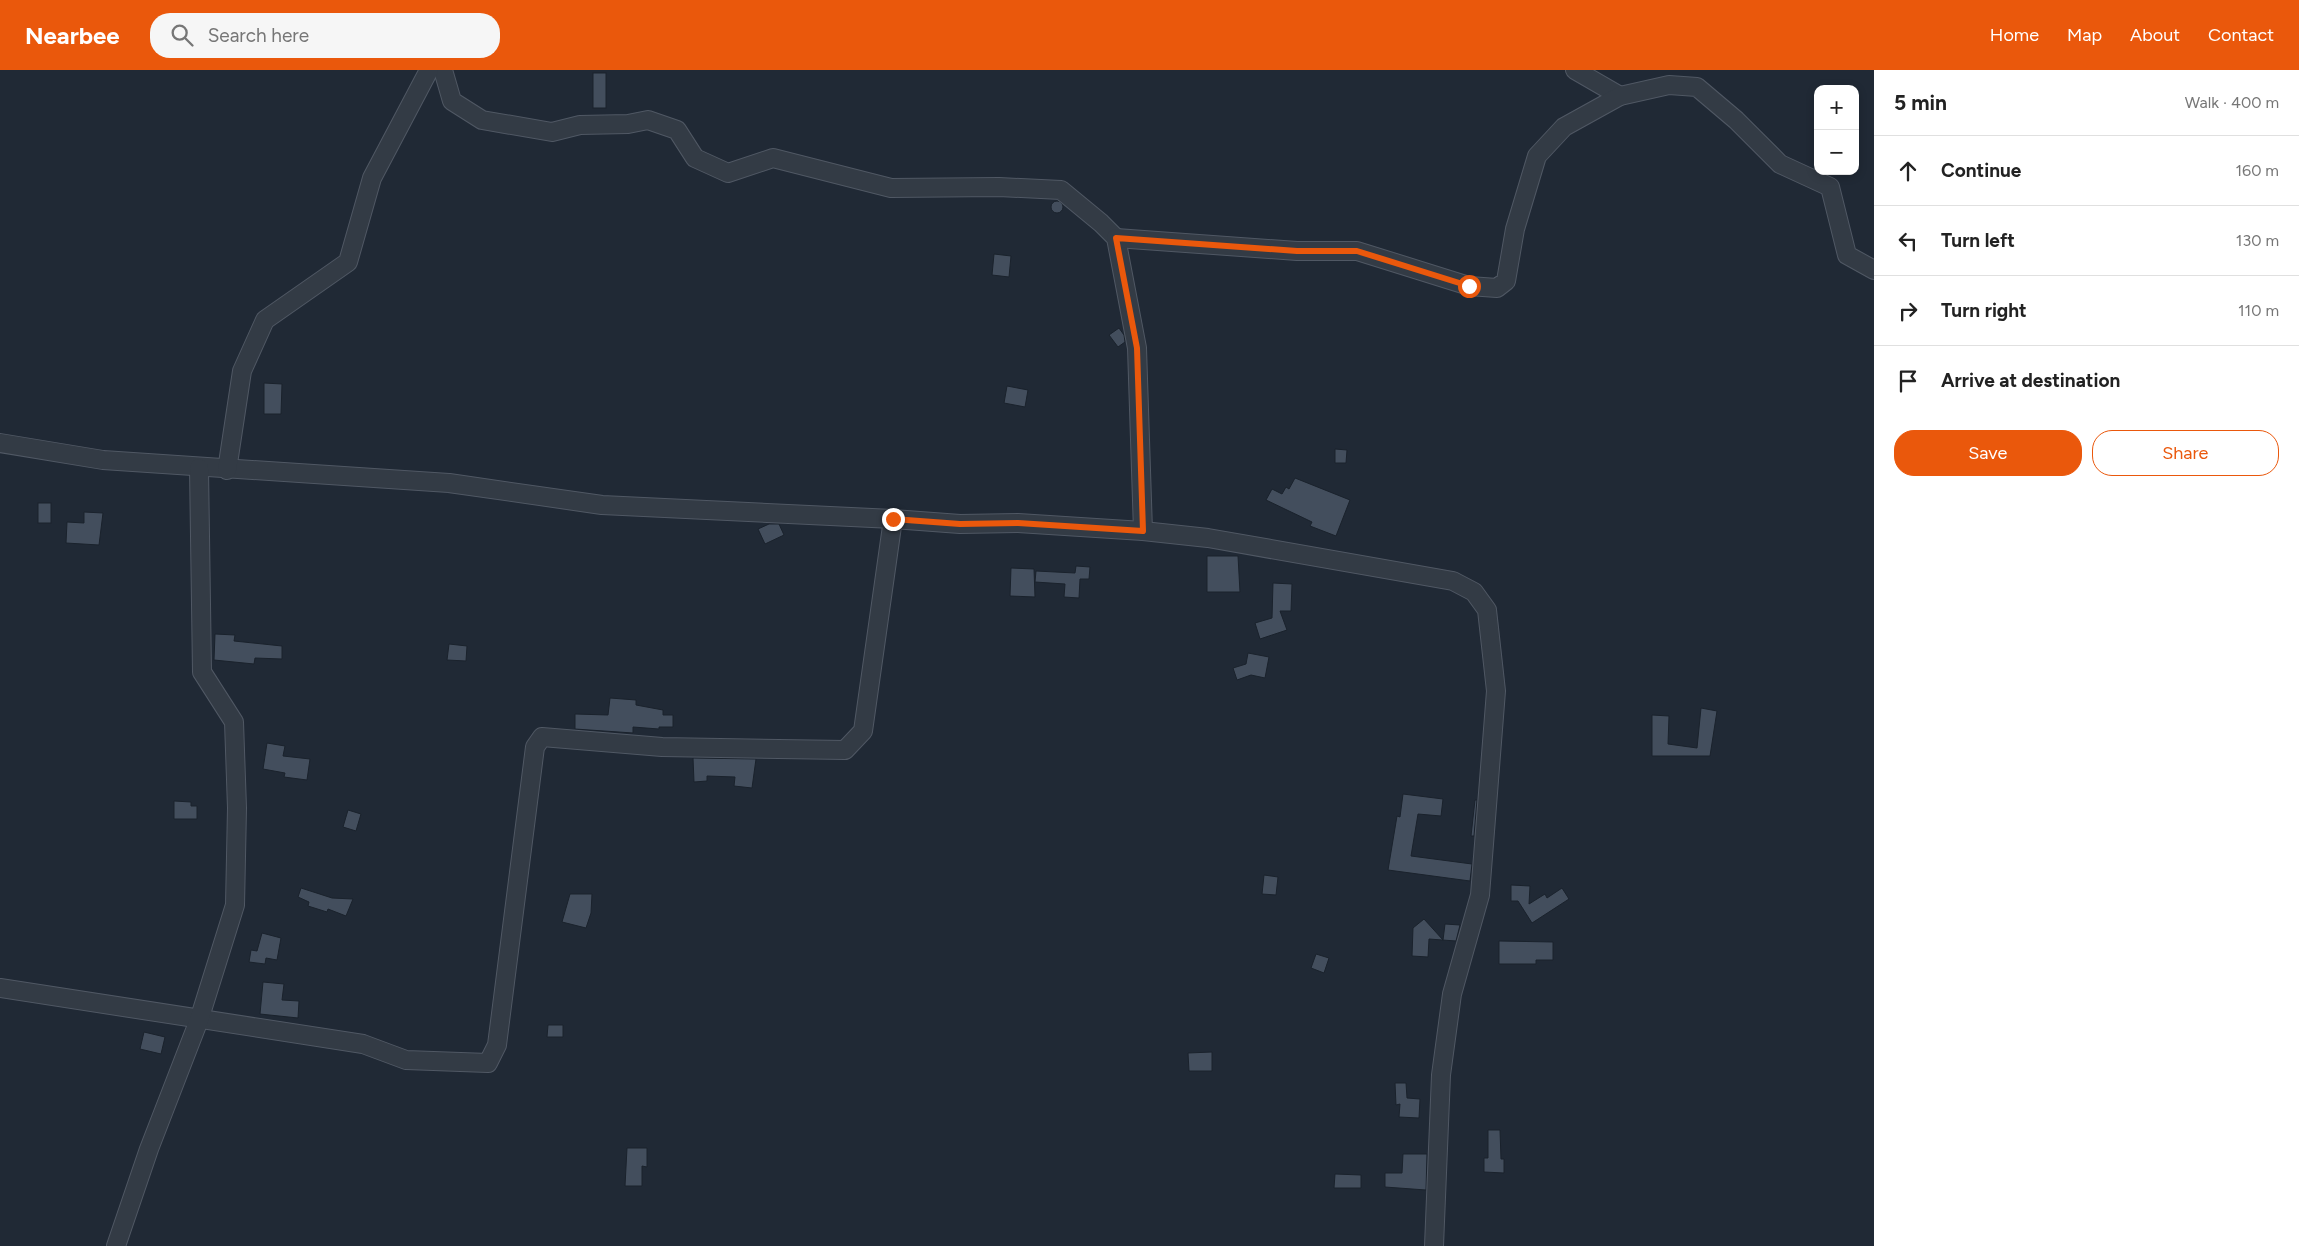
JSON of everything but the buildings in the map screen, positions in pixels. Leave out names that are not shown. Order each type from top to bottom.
[{"type":"street","points":[[227,470],[242,371],[265,320],[348,262],[372,178],[429,70]]},
{"type":"street","points":[[443,70],[452,101],[482,120],[552,132],[580,124],[628,124],[648,120],[677,130],[695,158],[728,172],[773,158],[891,188],[1000,187],[1061,190],[1116,238],[1297,251],[1357,251],[1469,286],[1497,288],[1506,281],[1515,229],[1537,156],[1564,127],[1620,96],[1669,85],[1697,87],[1736,120],[1780,164],[1830,188],[1847,256],[1874,270]]},
{"type":"street","points":[[1575,70],[1620,96]]},
{"type":"street","points":[[1116,238],[1137,348],[1143,531]]},
{"type":"street","points":[[0,443],[103,460],[227,470],[449,483],[602,505],[960,524],[1018,523],[1143,531],[1208,538],[1453,581],[1474,592],[1487,610],[1496,691],[1480,895],[1452,994],[1441,1075],[1434,1246]]},
{"type":"street","points":[[116,1246],[149,1149],[199,1020],[235,905],[237,808],[234,722],[202,672],[199,468]]},
{"type":"street","points":[[0,988],[363,1044],[406,1060],[488,1063],[497,1045],[535,747],[542,738],[662,747],[845,750],[864,731],[893,519]]},
{"type":"route","points":[[893,519],[960,524],[1018,523],[1143,531],[1137,348],[1116,238],[1297,251],[1357,251],[1469,286]]}]
